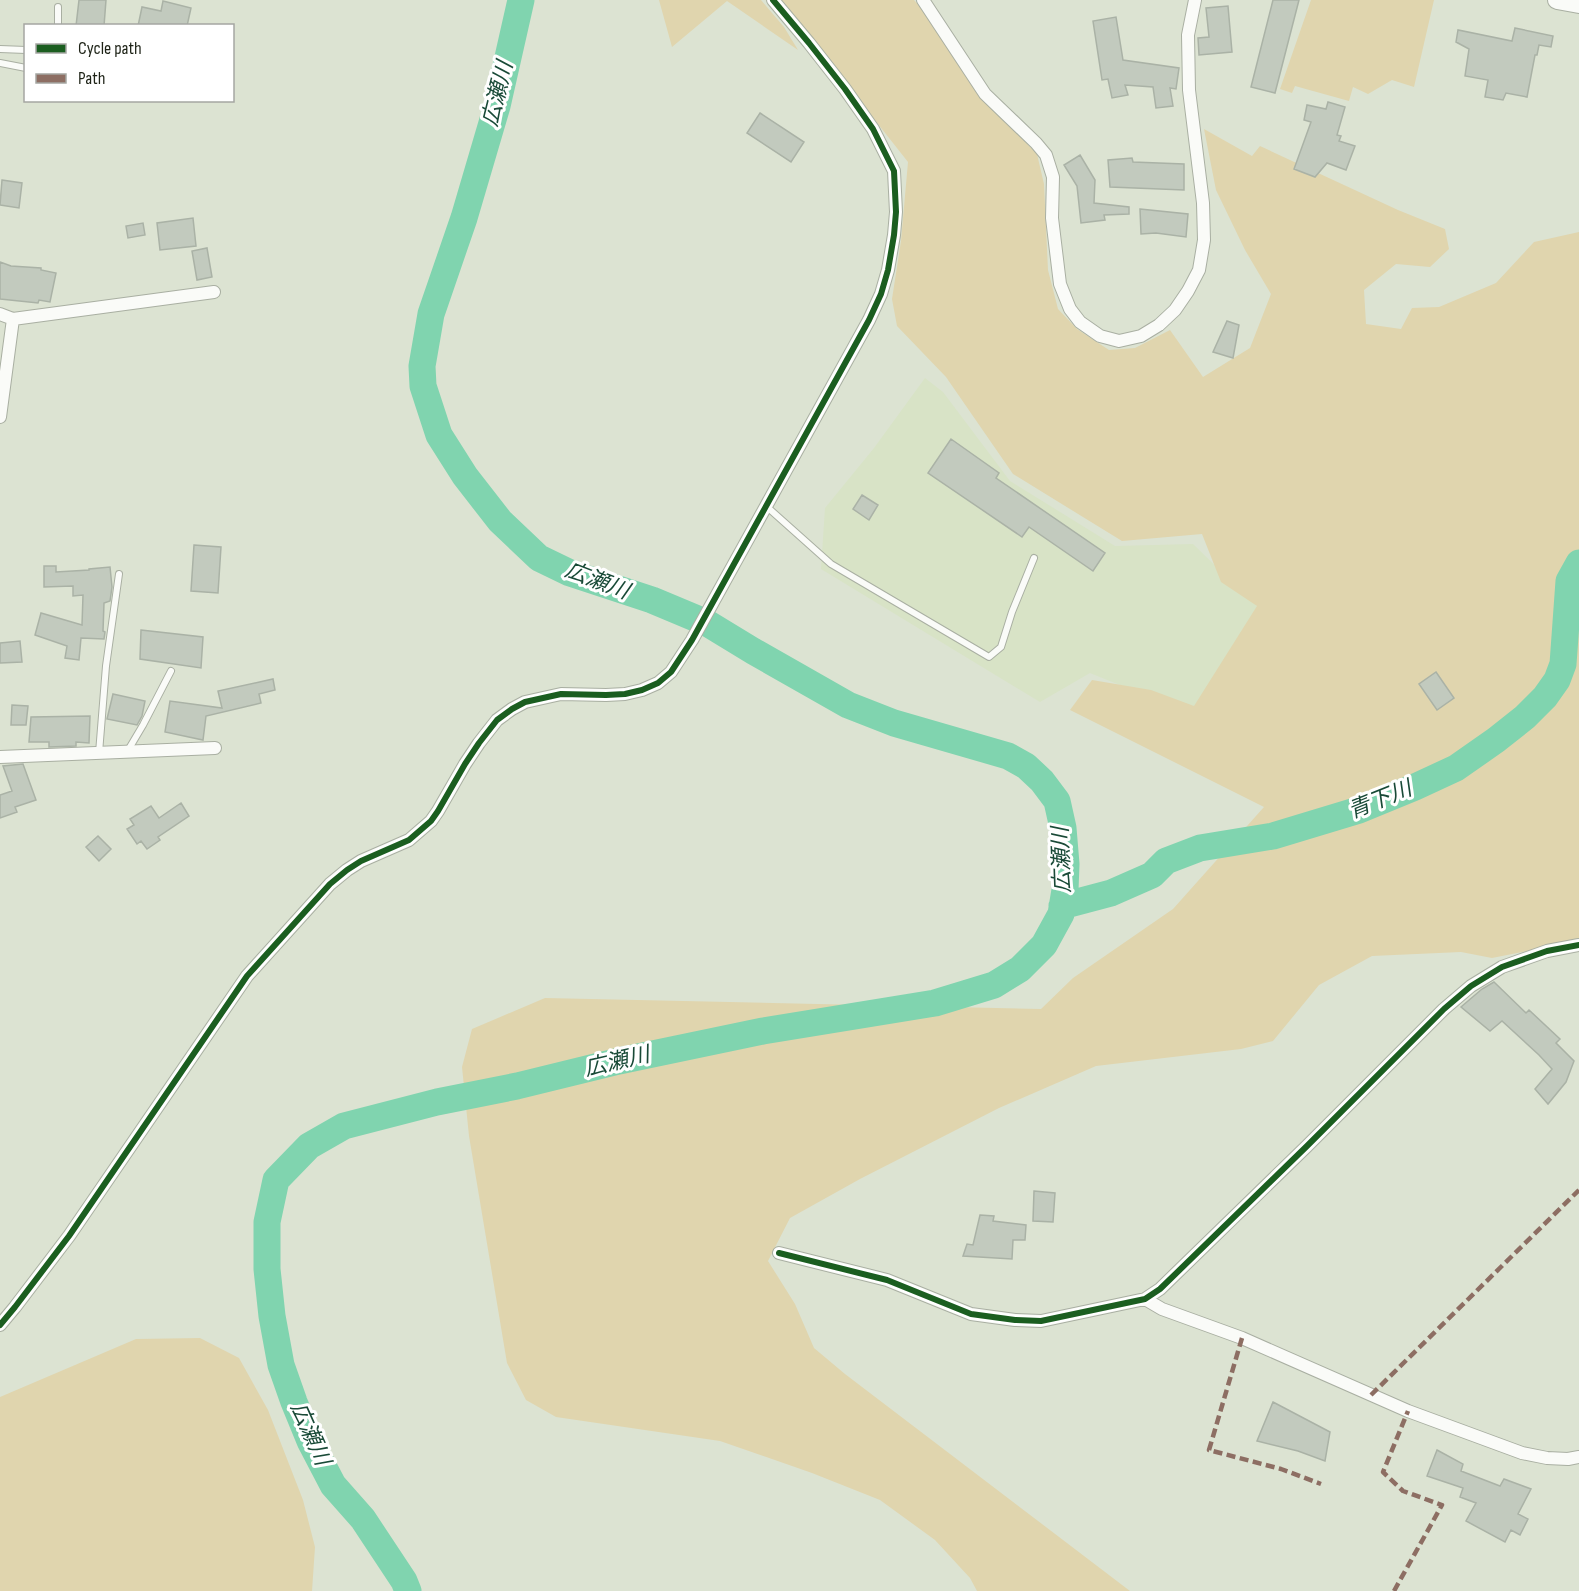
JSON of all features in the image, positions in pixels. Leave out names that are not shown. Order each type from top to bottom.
[{"type":"main road","points":[[1557,0],[1579,4]]},
{"type":"street","points":[[0,1325],[76,1226],[247,976],[330,884],[361,861],[409,840],[431,821],[479,743],[497,720],[512,709],[532,700],[561,694],[606,695],[642,690],[658,683],[671,672],[692,640],[853,351],[881,294],[894,236],[896,212],[894,171],[873,129],[845,89],[773,0]]},
{"type":"street","points":[[923,0],[985,94],[1030,136],[1046,155],[1053,177],[1052,218],[1060,284],[1070,309],[1080,322],[1100,336],[1119,341],[1141,336],[1159,325],[1175,310],[1199,270],[1204,240],[1203,203],[1189,90],[1188,35],[1195,0]]},
{"type":"street","points":[[0,314],[13,319],[214,292]]},
{"type":"street","points":[[0,417],[13,319]]},
{"type":"street","points":[[0,757],[215,748]]},
{"type":"street","points":[[779,1253],[887,1280],[971,1314],[1015,1320],[1041,1321],[1145,1299],[1160,1289],[1444,1009],[1471,986],[1502,967],[1547,951],[1579,945]]},
{"type":"street","points":[[1145,1299],[1162,1309],[1242,1338],[1408,1411],[1522,1453],[1547,1458],[1579,1457]]},
{"type":"lane","points":[[58,7],[58,24]]},
{"type":"lane","points":[[0,49],[24,50]]},
{"type":"lane","points":[[0,63],[24,68]]},
{"type":"lane","points":[[765,506],[831,564],[989,657],[1001,647],[1012,612],[1034,558]]},
{"type":"lane","points":[[99,753],[106,666],[119,574]]},
{"type":"lane","points":[[128,752],[171,671]]},
{"type":"shaded area","points":[[659,0],[761,0],[784,27],[798,50],[727,1],[672,47]]},
{"type":"shaded area","points":[[778,0],[914,0],[990,105],[1037,154],[1044,184],[1048,270],[1058,309],[1077,329],[1109,350],[1135,348],[1170,330],[1203,377],[1250,348],[1271,294],[1245,250],[1216,190],[1204,129],[1252,156],[1260,146],[1398,210],[1445,229],[1449,249],[1430,267],[1396,264],[1364,290],[1366,324],[1401,329],[1412,308],[1439,307],[1496,283],[1534,242],[1579,232],[1579,941],[1492,958],[1461,952],[1372,956],[1319,985],[1273,1041],[1241,1049],[1096,1066],[999,1108],[860,1179],[790,1218],[768,1261],[795,1304],[814,1348],[1130,1591],[977,1591],[970,1578],[935,1540],[880,1500],[812,1473],[720,1441],[556,1417],[526,1400],[507,1363],[469,1136],[462,1067],[472,1029],[545,998],[1041,1009],[1073,978],[1173,909],[1264,807],[1070,710],[1092,680],[1151,690],[1194,706],[1257,606],[1221,582],[1202,534],[1122,541],[1013,474],[946,377],[897,326],[892,299],[901,241],[908,162]]},
{"type":"shaded area","points":[[1311,0],[1434,0],[1414,87],[1392,80],[1368,94],[1353,87],[1349,101],[1295,86],[1292,93],[1280,89]]},
{"type":"shaded area","points":[[925,378],[943,392],[1010,481],[1115,546],[1193,544],[1267,616],[1194,715],[1090,673],[1040,702],[821,569],[825,508],[874,448]]},
{"type":"shaded area","points":[[200,1338],[239,1358],[268,1410],[303,1500],[315,1547],[312,1591],[0,1591],[0,1397],[136,1339]]},
{"type":"building","points":[[79,0],[106,0],[104,24],[76,24]]},
{"type":"building","points":[[1273,0],[1299,0],[1275,93],[1251,87]]},
{"type":"building","points":[[163,1],[191,8],[187,24],[138,24],[142,7],[161,11]]},
{"type":"building","points":[[1228,6],[1232,52],[1199,55],[1198,38],[1209,37],[1206,8]]},
{"type":"building","points":[[1116,17],[1123,60],[1179,68],[1176,89],[1170,88],[1173,106],[1156,108],[1153,87],[1125,85],[1128,95],[1112,98],[1108,79],[1102,80],[1093,21]]},
{"type":"building","points":[[1515,28],[1553,36],[1551,47],[1539,45],[1527,97],[1506,93],[1503,100],[1485,97],[1488,80],[1465,76],[1469,49],[1456,42],[1458,30],[1512,41]]},
{"type":"building","points":[[1328,102],[1345,107],[1337,135],[1341,136],[1339,141],[1355,146],[1346,170],[1327,163],[1315,177],[1294,169],[1311,122],[1304,120],[1307,105],[1326,109]]},
{"type":"building","points":[[760,113],[804,142],[791,162],[747,133]]},
{"type":"building","points":[[1080,155],[1095,180],[1094,203],[1129,207],[1129,214],[1104,215],[1105,220],[1081,223],[1077,186],[1064,165]]},
{"type":"building","points":[[1132,158],[1133,162],[1184,164],[1184,190],[1110,187],[1108,160]]},
{"type":"building","points":[[2,180],[22,183],[19,208],[0,205]]},
{"type":"building","points":[[1140,209],[1188,214],[1186,237],[1156,233],[1141,234]]},
{"type":"building","points":[[193,218],[196,246],[160,250],[157,223]]},
{"type":"building","points":[[143,223],[145,235],[128,238],[126,226]]},
{"type":"building","points":[[207,248],[212,277],[197,280],[192,251]]},
{"type":"building","points":[[0,262],[11,266],[41,268],[41,270],[56,273],[50,302],[0,299]]},
{"type":"building","points":[[1227,321],[1239,325],[1233,358],[1213,352]]},
{"type":"building","points":[[951,439],[999,473],[996,478],[1105,553],[1093,571],[1029,527],[1022,537],[928,473]]},
{"type":"building","points":[[862,495],[878,505],[869,520],[853,509]]},
{"type":"building","points":[[194,545],[221,547],[218,593],[191,591]]},
{"type":"building","points":[[44,566],[56,566],[56,572],[110,567],[112,587],[110,601],[104,603],[104,639],[81,638],[79,660],[65,658],[67,646],[35,635],[41,613],[82,625],[83,595],[73,596],[73,586],[44,587]]},
{"type":"building","points":[[141,630],[203,637],[201,668],[140,659]]},
{"type":"building","points":[[20,641],[22,662],[0,663],[0,643]]},
{"type":"building","points":[[1436,672],[1454,698],[1437,710],[1419,684]]},
{"type":"building","points":[[273,679],[275,690],[259,694],[261,703],[206,716],[203,740],[165,732],[170,701],[222,708],[218,691]]},
{"type":"building","points":[[113,694],[145,701],[142,716],[137,725],[107,719]]},
{"type":"building","points":[[12,705],[28,706],[26,725],[11,725]]},
{"type":"building","points":[[90,716],[89,743],[76,742],[76,746],[49,747],[49,742],[29,742],[31,717]]},
{"type":"building","points":[[23,764],[36,800],[15,807],[17,812],[0,818],[0,795],[12,791],[3,766]]},
{"type":"building","points":[[181,803],[189,816],[158,837],[160,840],[147,849],[141,841],[137,844],[127,829],[134,825],[130,819],[151,806],[159,818]]},
{"type":"building","points":[[98,836],[111,849],[99,861],[86,847]]},
{"type":"building","points":[[1494,982],[1526,1013],[1529,1010],[1560,1039],[1556,1043],[1574,1061],[1566,1082],[1548,1104],[1535,1089],[1552,1069],[1502,1021],[1490,1031],[1461,1007]]},
{"type":"building","points":[[1034,1191],[1055,1193],[1053,1222],[1033,1221]]},
{"type":"building","points":[[980,1215],[994,1216],[993,1221],[1026,1225],[1025,1240],[1013,1240],[1012,1259],[963,1256],[967,1244],[973,1245]]},
{"type":"building","points":[[1273,1402],[1330,1432],[1325,1461],[1298,1451],[1257,1441]]},
{"type":"building","points":[[1437,1450],[1463,1464],[1461,1471],[1500,1486],[1504,1479],[1531,1489],[1518,1514],[1528,1519],[1520,1535],[1511,1530],[1505,1542],[1466,1521],[1476,1503],[1460,1497],[1463,1488],[1427,1476]]},
{"type":"waterway","name":"広瀬川","points":[[408,1591],[404,1581],[363,1519],[333,1485],[310,1441],[281,1365],[272,1316],[267,1269],[267,1222],[276,1180],[309,1146],[344,1126],[437,1102],[517,1086],[619,1061],[763,1031],[935,1003],[994,985],[1020,969],[1044,945],[1061,914],[1065,890],[1066,864],[1063,828],[1057,801],[1042,781],[1026,766],[1008,756],[894,723],[848,705],[707,623],[652,600],[570,573],[539,558],[500,521],[465,476],[439,435],[423,386],[422,366],[431,314],[464,218],[497,106],[521,0]]},
{"type":"waterway","name":"青下川","points":[[1062,906],[1111,893],[1152,875],[1166,861],[1200,848],[1273,836],[1359,810],[1456,768],[1525,717],[1545,697],[1557,680],[1563,664],[1569,581],[1579,563]]},
{"type":"marked path","points":[[1371,1395],[1579,1190]]},
{"type":"marked path","points":[[1242,1338],[1209,1450],[1281,1469],[1321,1484]]},
{"type":"marked path","points":[[1394,1591],[1442,1505],[1403,1491],[1383,1472],[1408,1411]]},
{"type":"cycle path","points":[[0,1325],[69,1236],[247,976],[330,884],[361,861],[409,840],[431,821],[479,743],[497,720],[512,709],[525,702],[561,694],[606,695],[642,690],[658,683],[671,672],[692,640],[869,320],[881,294],[894,235],[896,212],[894,171],[873,129],[845,89],[773,0]]},
{"type":"cycle path","points":[[779,1253],[887,1280],[971,1314],[1015,1320],[1041,1321],[1145,1299],[1160,1289],[1444,1009],[1471,986],[1502,967],[1547,951],[1579,945]]}]
